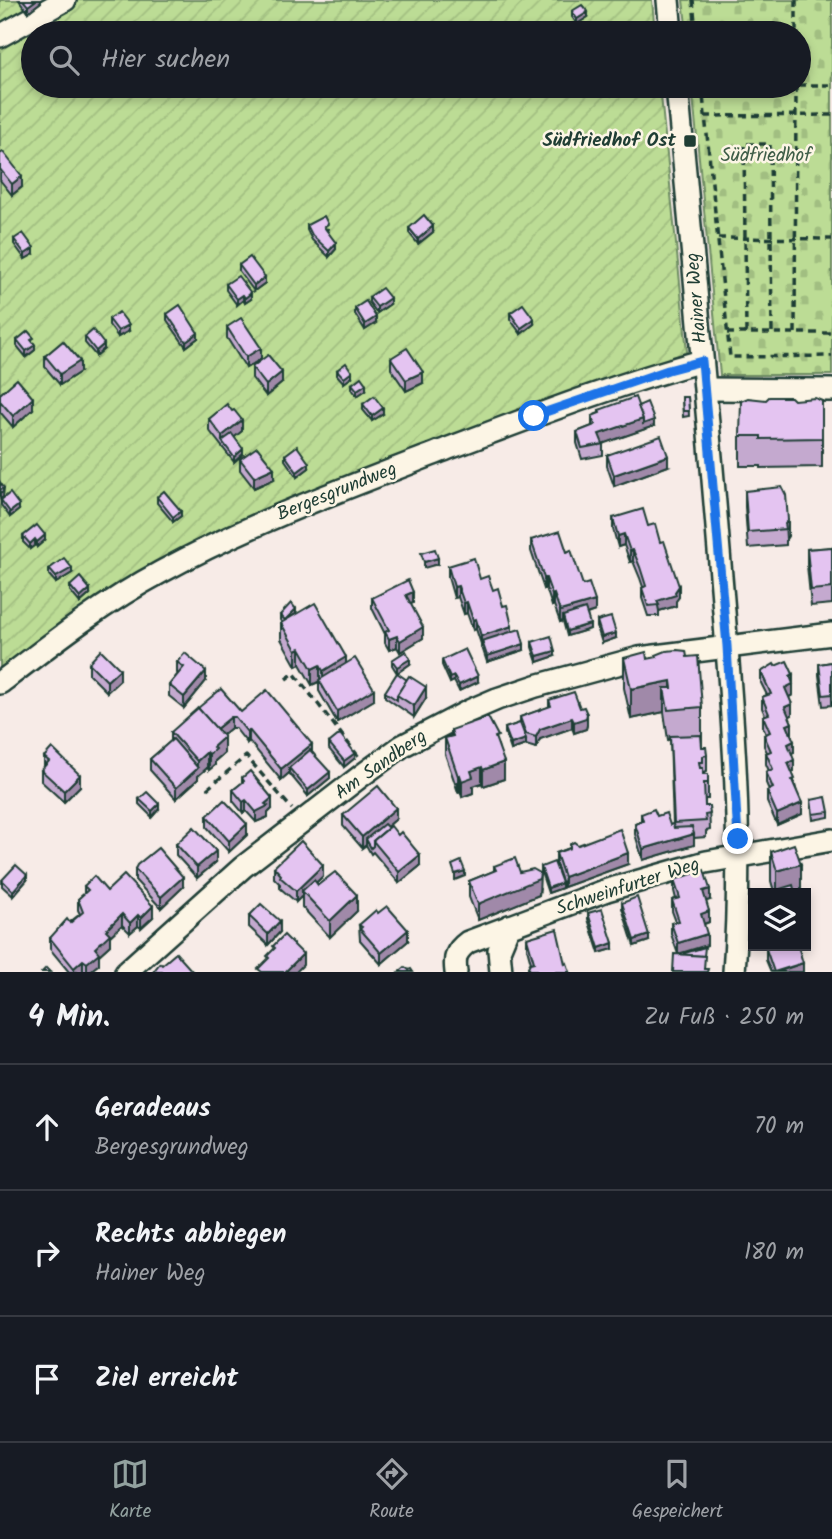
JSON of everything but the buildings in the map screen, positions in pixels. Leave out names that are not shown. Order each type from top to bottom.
[{"type":"street","points":[[27,21],[65,0]]},
{"type":"street","points":[[668,0],[670,21]]},
{"type":"street","points":[[0,36],[21,24]]},
{"type":"street","name":"Hainer Weg","points":[[678,98],[727,646],[739,855],[734,972]]},
{"type":"street","name":"Bergesgrundweg","points":[[0,683],[83,619],[160,572],[246,528],[557,407],[702,361]]},
{"type":"street","points":[[706,389],[832,390]]},
{"type":"street","name":"Am Sandberg","points":[[126,972],[243,867],[402,746],[444,723],[497,699],[639,657],[832,634]]},
{"type":"street","name":"Schweinfurter Weg","points":[[456,972],[454,960],[457,951],[468,942],[607,890],[706,862],[832,840]]},
{"type":"street","points":[[501,972],[499,950],[509,926]]},
{"type":"path","points":[[692,0],[695,21]]},
{"type":"path","points":[[796,0],[796,21]]},
{"type":"path","points":[[811,86],[832,85]]},
{"type":"path","points":[[703,98],[730,357],[832,356]]},
{"type":"path","points":[[796,333],[797,98]]},
{"type":"path","points":[[705,116],[832,115]]},
{"type":"path","points":[[746,333],[744,144],[770,144],[772,333]]},
{"type":"path","points":[[718,238],[832,239]]},
{"type":"path","points":[[727,333],[832,333]]},
{"type":"path","points":[[286,679],[294,673],[369,770]]},
{"type":"path","points":[[207,789],[246,756],[303,822]]},
{"type":"green space","points":[[0,0],[652,0],[654,21],[21,21],[21,98],[661,98],[687,352],[242,521],[0,677]]},
{"type":"green space","name":"Südfriedhof","points":[[683,0],[832,0],[832,375],[720,375],[693,98],[811,98],[811,21],[686,21]]},
{"type":"place","name":"Südfriedhof Ost","points":[[690,141]]},
{"type":"route","points":[[534,416],[702,361],[727,646],[738,839]]}]
